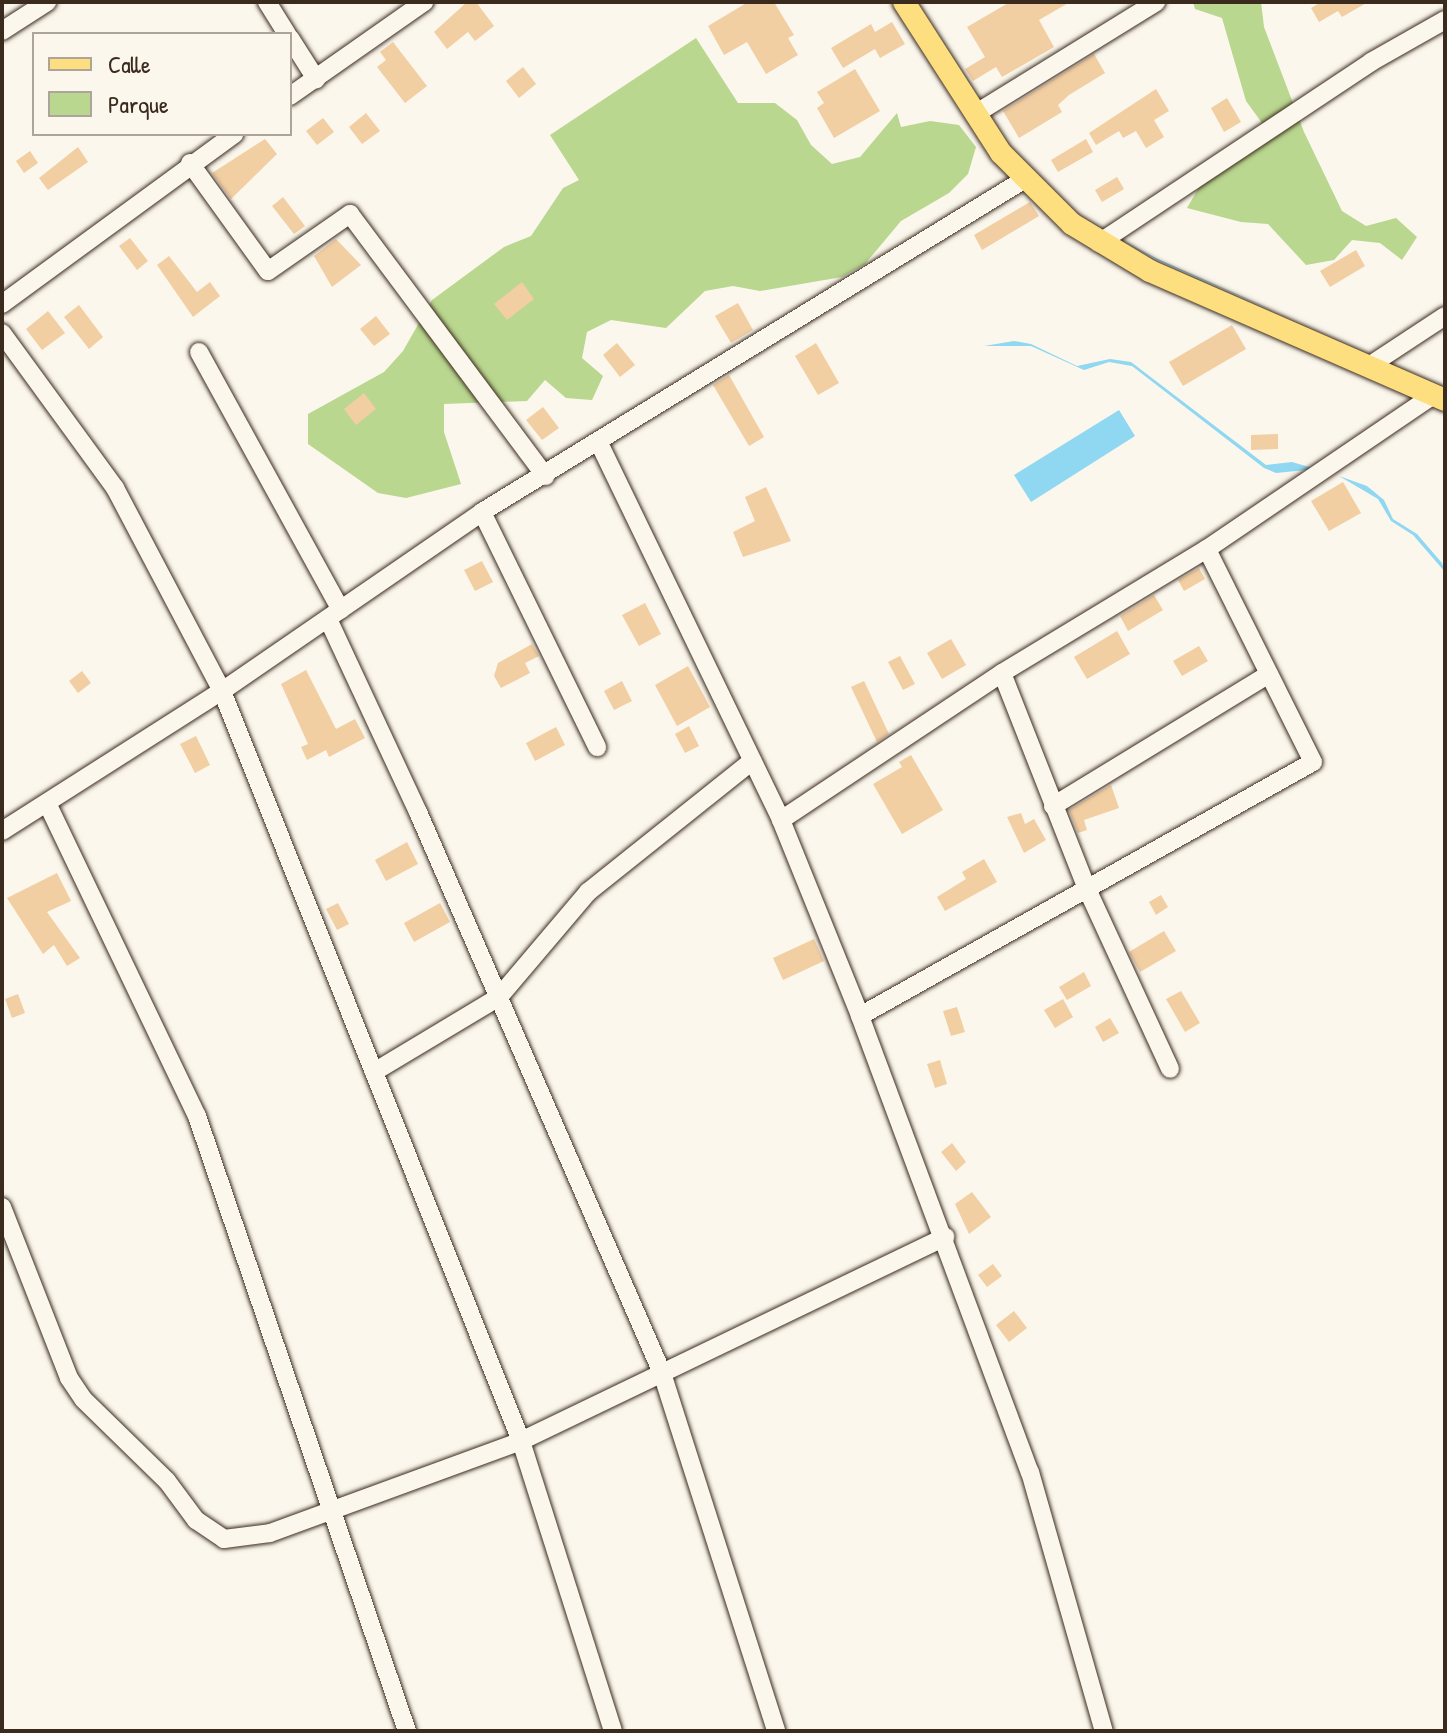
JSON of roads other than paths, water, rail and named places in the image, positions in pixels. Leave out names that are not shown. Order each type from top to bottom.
[{"type":"main road","points":[[904,2],[975,114],[1025,179],[1099,243],[1150,271],[1440,397]]},
{"type":"street","points":[[2,31],[47,2]]},
{"type":"street","points":[[267,2],[286,32]]},
{"type":"street","points":[[292,95],[424,2]]},
{"type":"street","points":[[975,114],[1156,2]]},
{"type":"street","points":[[1099,243],[1371,62],[1445,20]]},
{"type":"street","points":[[292,41],[316,79]]},
{"type":"street","points":[[2,304],[190,163],[231,136]]},
{"type":"street","points":[[190,163],[268,271],[350,214],[545,476]]},
{"type":"street","points":[[2,831],[222,691],[482,512],[1025,179]]},
{"type":"street","points":[[1369,366],[1445,316]]},
{"type":"street","points":[[2,333],[115,488],[222,691],[521,1441],[613,1731]]},
{"type":"street","points":[[199,352],[334,614],[662,1373],[776,1731]]},
{"type":"street","points":[[781,820],[1002,673],[1207,549],[1440,397]]},
{"type":"street","points":[[599,443],[781,820],[860,1016],[945,1237],[1030,1472],[1104,1731]]},
{"type":"street","points":[[482,512],[597,747]]},
{"type":"street","points":[[860,1016],[1313,762],[1207,549]]},
{"type":"street","points":[[1002,673],[1087,889],[1170,1069]]},
{"type":"street","points":[[1053,806],[1269,674]]},
{"type":"street","points":[[374,1072],[499,997],[588,892],[752,761]]},
{"type":"street","points":[[47,803],[197,1116],[335,1511],[407,1731]]},
{"type":"street","points":[[2,1207],[69,1378],[210,1534],[244,1538],[335,1511],[521,1441],[945,1237]]},
{"type":"water","points":[[1118,238],[1158,259],[1286,316],[1157,260]]},
{"type":"water","points":[[1014,341],[1031,344],[1077,366],[1110,359],[1131,362],[1266,465],[1292,462],[1316,469],[1276,473],[1264,468],[1132,366],[1109,362],[1084,370],[1031,346],[984,346]]},
{"type":"water","points":[[1119,410],[1135,436],[1031,502],[1014,475]]},
{"type":"water","points":[[1339,476],[1367,486],[1384,500],[1393,519],[1417,534],[1442,563],[1445,572],[1413,535],[1391,521],[1378,499]]}]
